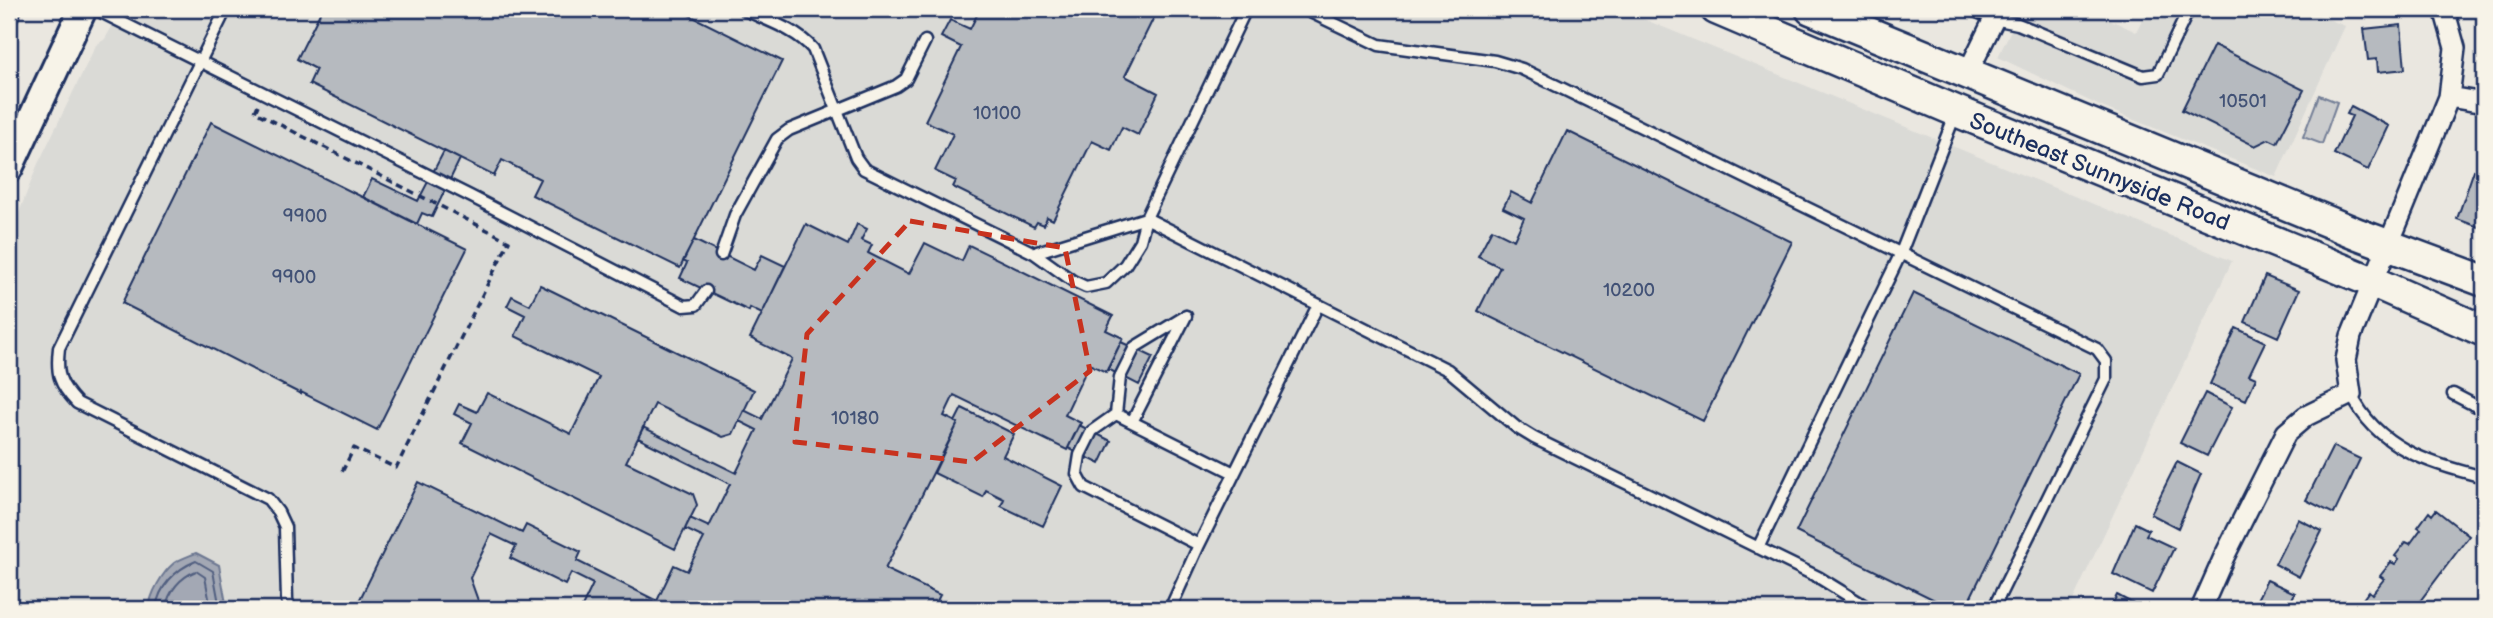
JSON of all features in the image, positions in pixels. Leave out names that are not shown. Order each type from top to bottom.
[{"type":"main road","name":"Southeast Sunnyside Road","points":[[1716,9],[2373,282],[2484,331]]},
{"type":"main road","name":"Southeast Sunnyside Road","points":[[1811,9],[2389,245],[2484,281]]},
{"type":"main road","points":[[1864,72],[1896,64],[1950,87],[1957,85],[1967,74]]},
{"type":"street","points":[[9,167],[83,9]]},
{"type":"street","points":[[2201,609],[2286,433],[2306,416],[2351,394],[2347,369],[2348,348],[2449,97],[2455,48],[2444,9]]},
{"type":"street","points":[[1967,74],[1996,14]]},
{"type":"street","points":[[2449,97],[2484,103]]},
{"type":"lane","points":[[9,23],[16,9]]},
{"type":"lane","points":[[95,9],[684,306],[696,305],[706,291]]},
{"type":"lane","points":[[226,9],[59,348],[57,366],[62,387],[77,403],[268,499],[285,527],[287,600],[290,609]]},
{"type":"lane","points":[[743,9],[805,41],[813,49],[856,158],[864,169],[1034,253],[1086,287],[1106,283],[1125,265],[1140,241],[1146,218],[1246,9]]},
{"type":"lane","points":[[1304,9],[1379,45],[1495,61],[1522,69],[2097,349],[2106,361],[2106,379],[1993,609]]},
{"type":"lane","points":[[1970,9],[1996,14],[2143,76],[2158,75],[2189,9]]},
{"type":"lane","points":[[721,255],[735,215],[777,139],[789,130],[896,86],[906,79],[925,41]]},
{"type":"lane","points":[[1758,548],[1900,254],[1956,111]]},
{"type":"lane","points":[[1034,253],[1146,218],[1448,370],[1516,427],[1534,438],[1818,577],[1870,609]]},
{"type":"lane","points":[[1170,609],[1318,304]]},
{"type":"lane","points":[[1132,422],[1186,316],[1135,347],[1121,377],[1116,414],[1092,431],[1080,455],[1077,474],[1084,487],[1199,545]]},
{"type":"lane","points":[[2351,394],[2367,420],[2397,446],[2416,456],[2484,477]]},
{"type":"lane","points":[[2453,394],[2484,410]]},
{"type":"lane","points":[[1116,414],[1234,473]]},
{"type":"path","points":[[264,94],[255,112],[509,241],[396,468],[354,448],[341,474]]},
{"type":"highlighted area","points":[[910,221],[1065,248],[1090,371],[972,462],[795,442],[807,334]]},
{"type":"shaded area","points":[[122,9],[1619,9],[2232,261],[2069,609],[9,609],[9,248],[37,166],[96,45],[105,39]]},
{"type":"shaded area","points":[[2021,9],[2088,9],[2136,32],[2147,9],[2304,9],[2345,26],[2276,177],[2102,107],[1998,57]]},
{"type":"shaded area","points":[[2319,95],[2337,102],[2322,144],[2303,137]]},
{"type":"water","points":[[196,553],[219,565],[227,609],[149,609],[154,590],[165,572],[174,563]]},
{"type":"building","points":[[322,9],[677,9],[782,61],[680,268],[532,195],[540,179],[502,160],[494,176],[309,84],[316,69],[297,59]]},
{"type":"building","points":[[980,9],[1158,9],[1125,76],[1158,93],[1138,135],[1122,127],[1111,150],[1092,141],[1053,220],[1047,217],[1044,225],[1037,222],[1034,227],[953,187],[956,181],[935,171],[953,134],[925,121],[961,47],[941,37],[950,20],[970,29]]},
{"type":"building","points":[[2401,25],[2405,69],[2378,72],[2377,59],[2368,60],[2364,29]]},
{"type":"building","points":[[2214,45],[2304,90],[2277,143],[2269,139],[2255,146],[2182,110]]},
{"type":"building","points":[[2351,106],[2389,126],[2368,170],[2334,154],[2352,116],[2347,114]]},
{"type":"building","points":[[211,122],[467,249],[377,430],[122,303]]},
{"type":"building","points":[[1567,131],[1792,242],[1703,421],[1478,311],[1500,267],[1478,256],[1492,229],[1514,240],[1524,218],[1503,208],[1511,192],[1532,203]]},
{"type":"building","points":[[444,151],[460,159],[432,217],[422,213],[417,224],[363,197],[372,179],[418,201]]},
{"type":"building","points":[[2474,170],[2484,173],[2484,229],[2457,219]]},
{"type":"building","points":[[806,224],[848,245],[857,224],[867,229],[861,240],[872,245],[868,253],[909,274],[925,243],[962,261],[969,245],[1113,316],[1106,330],[1123,338],[1106,372],[1089,364],[1065,415],[1081,423],[1067,450],[954,395],[944,416],[958,423],[885,569],[940,595],[933,609],[581,609],[593,584],[571,573],[565,585],[510,558],[516,546],[491,534],[470,578],[481,609],[355,609],[418,482],[522,533],[526,525],[581,552],[577,561],[657,601],[674,565],[687,571],[704,538],[685,529],[690,518],[709,527],[730,484],[638,438],[643,427],[736,473],[757,430],[739,421],[744,410],[762,419],[792,359],[750,338]]},
{"type":"building","points":[[694,240],[754,270],[762,255],[785,266],[762,314],[750,308],[749,311],[680,278],[687,263],[683,261]]},
{"type":"building","points":[[2265,276],[2299,290],[2278,337],[2245,322]]},
{"type":"building","points":[[540,285],[754,390],[733,434],[723,437],[655,404],[626,462],[693,494],[697,505],[675,549],[462,443],[472,423],[454,414],[459,404],[477,412],[487,393],[571,434],[599,377],[515,336],[525,315],[507,306],[512,296],[530,305]]},
{"type":"building","points":[[1913,293],[2079,374],[1965,609],[1953,609],[1796,532]]},
{"type":"building","points":[[2236,328],[2265,342],[2249,375],[2256,378],[2246,400],[2210,384]]},
{"type":"building","points":[[1121,342],[1153,357],[1139,385],[1108,369]]},
{"type":"building","points":[[2205,393],[2232,407],[2207,456],[2180,443]]},
{"type":"building","points":[[962,408],[1014,434],[1003,456],[1062,486],[1043,526],[1001,506],[1004,499],[986,490],[983,497],[934,473],[958,423],[955,422]]},
{"type":"building","points":[[1079,425],[1111,441],[1100,464],[1068,448]]},
{"type":"building","points":[[2333,446],[2360,459],[2334,514],[2306,500]]},
{"type":"building","points":[[2177,462],[2201,474],[2178,528],[2151,514]]},
{"type":"building","points":[[2436,510],[2469,536],[2414,609],[2357,607],[2369,591],[2372,594],[2384,579],[2380,576],[2391,562],[2395,564],[2399,559],[2395,556],[2406,542],[2410,544],[2429,512],[2432,515]]},
{"type":"building","points":[[2298,519],[2322,531],[2299,577],[2275,564]]},
{"type":"building","points":[[2135,523],[2149,530],[2146,535],[2174,548],[2152,593],[2113,574]]},
{"type":"building","points":[[2267,580],[2295,593],[2287,609],[2252,609]]},
{"type":"building","points":[[2117,595],[2143,609],[2110,609]]}]
